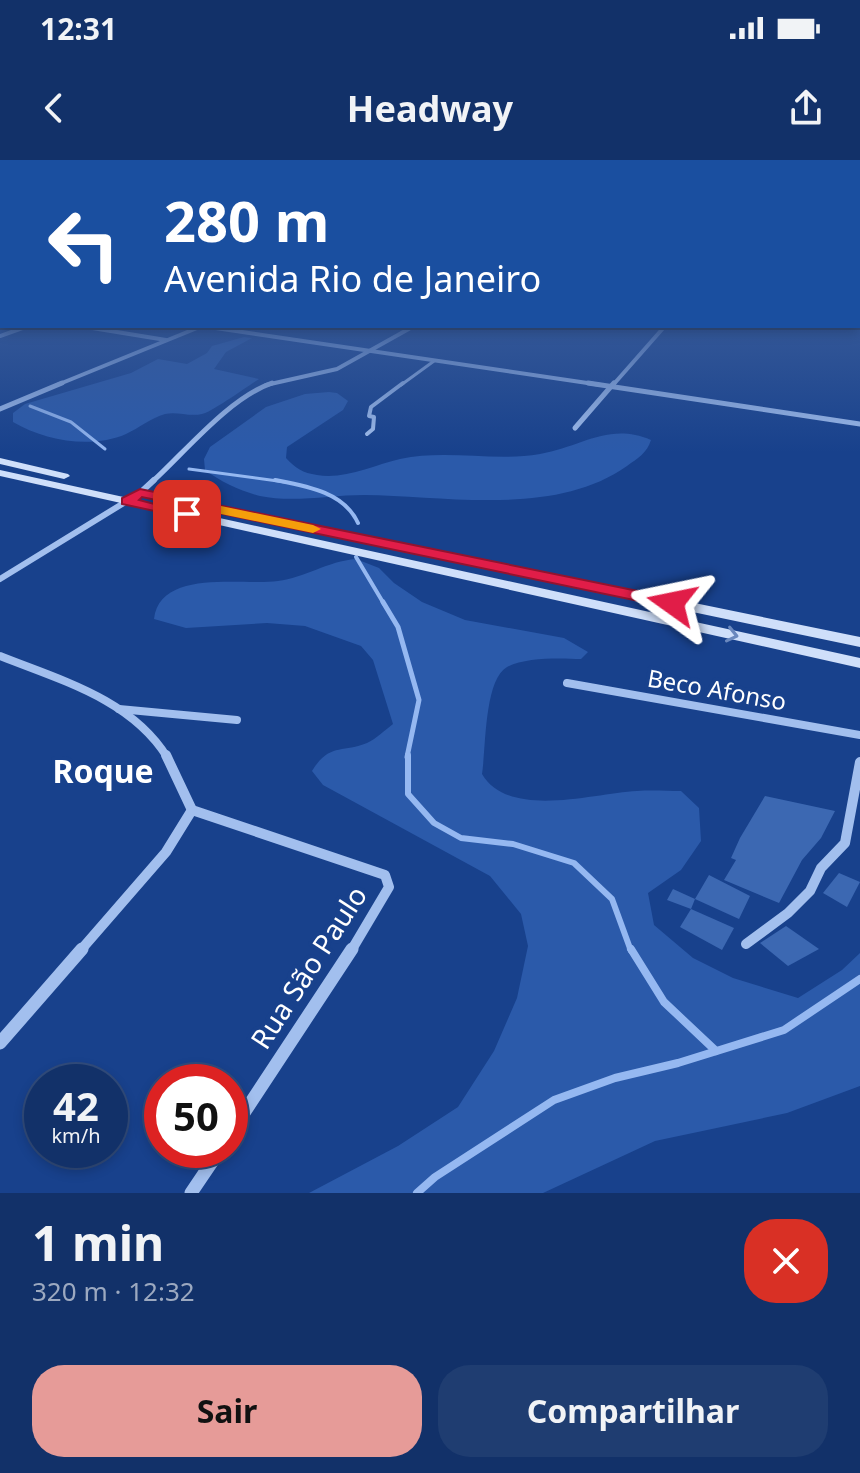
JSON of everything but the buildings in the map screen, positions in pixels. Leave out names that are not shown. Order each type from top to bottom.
[{"type":"main road","points":[[0,461],[140,493],[860,642]]},
{"type":"main road","points":[[0,473],[860,663]]},
{"type":"street","points":[[0,409],[128,356]]},
{"type":"street","points":[[0,579],[140,493],[236,404],[259,388],[288,378],[337,369],[360,356]]},
{"type":"street","points":[[403,356],[860,424]]},
{"type":"street","points":[[575,428],[638,356]]},
{"type":"street","points":[[0,656],[94,695],[147,731],[159,746],[192,810],[166,852],[0,1043]]},
{"type":"street","name":"Beco Afonso","points":[[567,683],[860,735]]},
{"type":"street","points":[[118,709],[237,720]]},
{"type":"street","points":[[746,944],[810,891],[821,868],[845,843],[860,762]]},
{"type":"street","name":"Rua São Paulo","points":[[192,810],[377,871],[385,875],[389,887],[374,916],[248,1107]]},
{"type":"street","points":[[191,1193],[208,1168]]},
{"type":"lane","points":[[367,434],[373,429],[374,417],[369,416],[371,407],[434,361]]},
{"type":"shaded area","points":[[201,356],[223,356],[214,369],[259,379],[206,412],[197,415],[165,414],[113,439],[69,441],[39,434],[13,422],[13,413],[25,404],[131,373],[158,359],[187,364]]},
{"type":"shaded area","points":[[337,393],[348,401],[343,410],[287,447],[286,458],[289,462],[317,475],[348,474],[418,456],[505,457],[540,454],[608,435],[636,435],[651,440],[638,458],[598,482],[534,498],[465,500],[364,495],[273,498],[238,489],[205,470],[204,459],[210,447],[266,407],[305,394]]},
{"type":"shaded area","points":[[356,559],[379,568],[394,583],[422,602],[465,620],[564,638],[588,652],[581,659],[523,661],[499,674],[487,716],[482,774],[495,788],[532,800],[576,799],[637,791],[681,791],[699,808],[701,841],[681,870],[648,893],[654,925],[693,958],[733,978],[798,998],[842,970],[860,953],[860,1086],[787,1113],[655,1141],[543,1193],[309,1193],[398,1146],[458,1107],[494,1051],[517,998],[528,946],[521,914],[490,876],[323,785],[312,771],[330,752],[367,743],[393,724],[373,660],[361,646],[305,626],[267,623],[186,628],[154,619],[160,603],[171,592],[187,586],[278,581]]},
{"type":"waterway","points":[[30,406],[71,422],[105,449]]},
{"type":"waterway","points":[[189,469],[282,482]]},
{"type":"waterway","points":[[275,480],[282,482]]},
{"type":"waterway","points":[[282,482],[334,497],[352,512],[358,523]]},
{"type":"waterway","points":[[356,557],[384,604]]},
{"type":"waterway","points":[[383,602],[398,627],[419,700],[407,757]]},
{"type":"waterway","points":[[408,755],[408,794],[434,823],[461,838],[513,844],[574,863],[612,899],[631,951]]},
{"type":"waterway","points":[[631,949],[664,1002],[716,1051]]},
{"type":"waterway","points":[[417,1193],[435,1177],[554,1100],[615,1078],[678,1063],[784,1030],[860,979]]},
{"type":"slow traffic","points":[[192,504],[313,529]]},
{"type":"district","name":"Roque","points":[[103,770]]},
{"type":"route","points":[[187,514],[127,501],[140,493],[672,603]]}]
